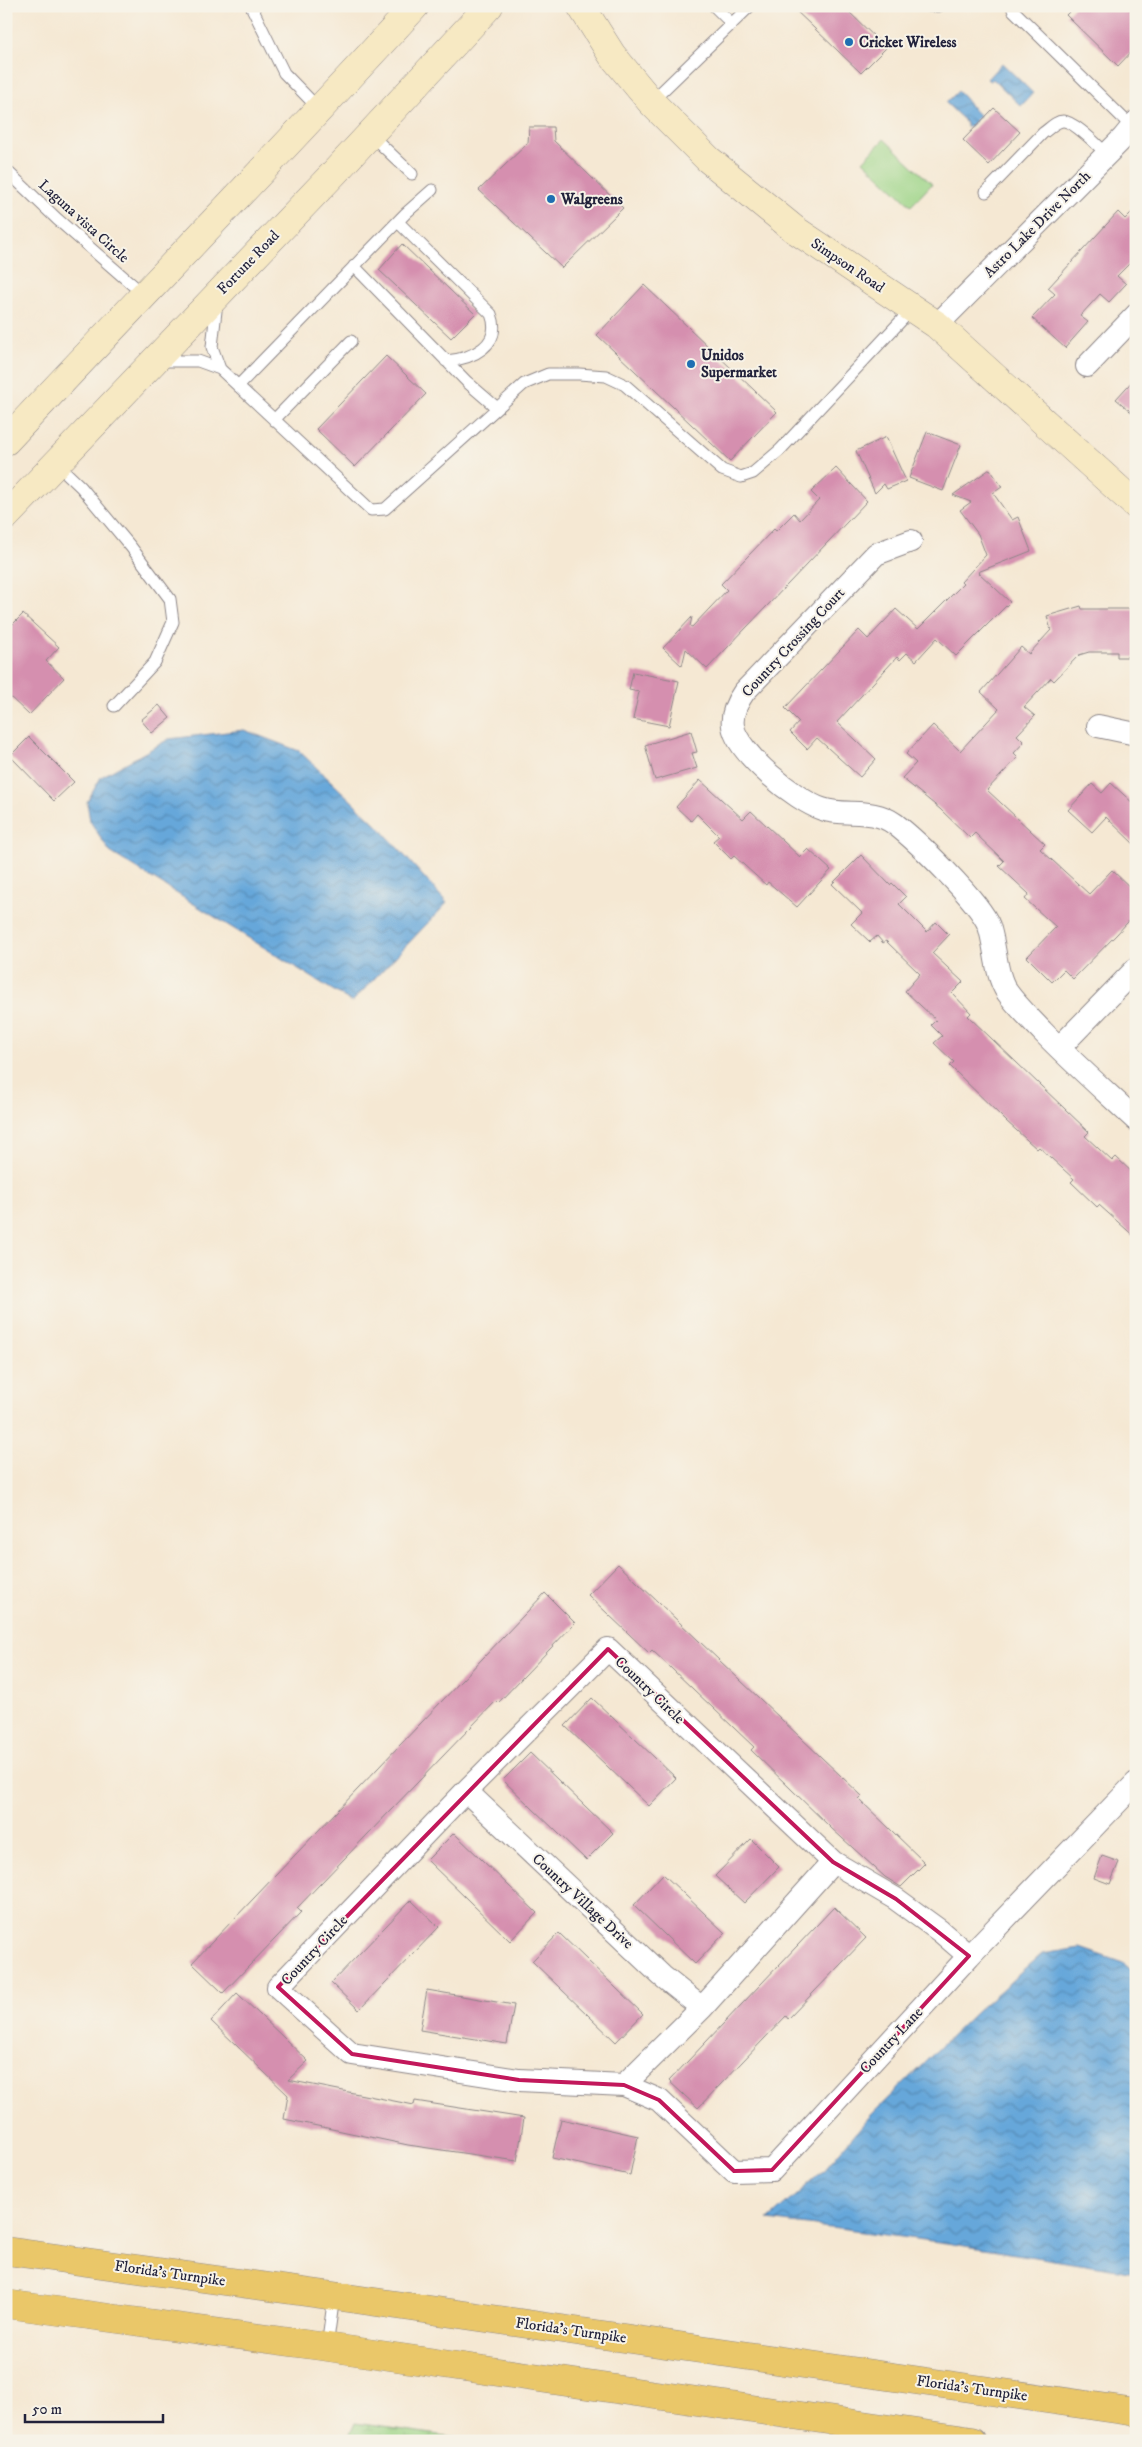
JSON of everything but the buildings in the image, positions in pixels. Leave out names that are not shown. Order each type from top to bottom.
[{"type":"highway","name":"Florida's Turnpike","points":[[6,2251],[334,2296],[1136,2412]]},
{"type":"highway","points":[[6,2304],[327,2347],[972,2441]]},
{"type":"main road","points":[[6,441],[143,294],[320,110],[415,6]]},
{"type":"main road","name":"Fortune Road","points":[[6,516],[58,464],[152,361],[370,134],[489,6]]},
{"type":"main road","name":"Simpson Road","points":[[581,6],[612,54],[651,102],[708,159],[794,228],[937,325],[1136,506]]},
{"type":"street","name":"Astro Lake Drive North","points":[[937,325],[1107,154],[1132,134]]},
{"type":"street","points":[[1087,366],[1136,315]]},
{"type":"street","name":"Country Crossing Court","points":[[911,540],[876,554],[751,685],[736,703],[733,727],[738,741],[750,755],[794,796],[824,810],[864,812],[877,815],[893,822],[912,839],[976,904],[988,924],[1005,989],[1014,1001],[1058,1048],[1136,1120]]},
{"type":"street","points":[[1098,726],[1136,734]]},
{"type":"street","points":[[1058,1048],[1136,969]]},
{"type":"street","name":"Country Circle","points":[[624,2085],[519,2080],[352,2054],[278,1987],[466,1791],[608,1649],[832,1862],[896,1899],[940,1931],[969,1956]]},
{"type":"street","name":"Country Lane","points":[[624,2085],[659,2100],[734,2171],[772,2170],[969,1956],[1136,1783]]},
{"type":"street","name":"Country Village Drive","points":[[466,1791],[662,1976],[702,2008]]},
{"type":"street","points":[[624,2085],[702,2008],[832,1862]]},
{"type":"lane","points":[[251,6],[284,73],[320,110]]},
{"type":"lane","points":[[714,6],[732,24]]},
{"type":"lane","points":[[651,102],[750,6]]},
{"type":"lane","points":[[930,6],[939,6]]},
{"type":"lane","points":[[1012,10],[1132,134]]},
{"type":"lane","points":[[986,192],[1043,133],[1062,121],[1071,123],[1107,154]]},
{"type":"lane","points":[[370,134],[412,174]]},
{"type":"lane","name":"Laguna vista Circle","points":[[6,170],[57,219],[143,294]]},
{"type":"lane","points":[[238,386],[354,266],[432,190]]},
{"type":"lane","points":[[398,222],[491,314],[495,324],[493,335],[478,352],[464,359],[446,361]]},
{"type":"lane","points":[[354,266],[446,361],[497,408]]},
{"type":"lane","points":[[217,294],[212,347],[220,369]]},
{"type":"lane","points":[[152,361],[198,361],[220,369],[371,510],[385,508],[524,384],[548,374],[606,376],[625,385],[722,470],[741,477],[753,473],[780,450],[913,308]]},
{"type":"lane","points":[[274,420],[351,341]]},
{"type":"lane","points":[[58,464],[81,487],[131,547],[170,600],[173,622],[155,662],[114,706]]},
{"type":"lane","points":[[327,2347],[334,2296]]},
{"type":"highlighted area","points":[[608,1649],[833,1862],[896,1899],[969,1956],[772,2170],[734,2171],[659,2100],[624,2085],[519,2080],[352,2054],[278,1987]]},
{"type":"green space","points":[[884,139],[932,184],[911,206],[863,161]]},
{"type":"green space","points":[[355,2423],[481,2441],[347,2441]]},
{"type":"water","points":[[1002,63],[1033,93],[1021,106],[993,79],[990,81],[987,79]]},
{"type":"water","points":[[958,91],[980,116],[968,128],[964,120],[946,103]]},
{"type":"water","points":[[244,730],[299,751],[379,827],[447,903],[352,1002],[110,852],[90,821],[87,802],[101,777],[169,739]]},
{"type":"water","points":[[1080,1948],[1123,1963],[1136,1974],[1136,2273],[940,2242],[768,2220],[823,2171],[870,2116],[976,2012],[1042,1954]]},
{"type":"place","name":"Cricket Wireless","points":[[849,42]]},
{"type":"place","name":"Walgreens","points":[[551,199]]},
{"type":"place","name":"Unidos Supermarket","points":[[691,364]]}]
